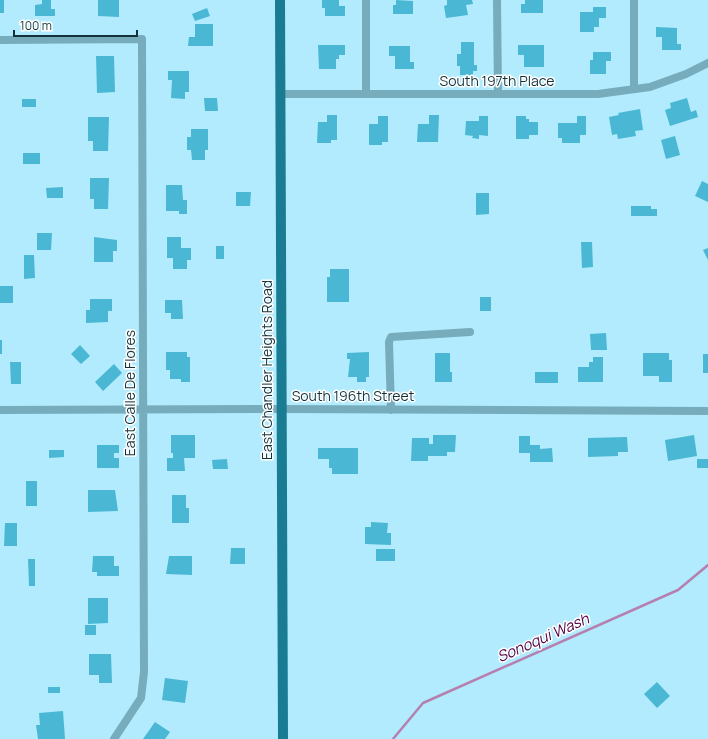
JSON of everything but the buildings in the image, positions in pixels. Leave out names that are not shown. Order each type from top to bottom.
[{"type":"main road","name":"East Chandler Heights Road","points":[[280,0],[281,409],[284,739]]},
{"type":"street","points":[[366,0],[366,94]]},
{"type":"street","points":[[497,0],[498,94]]},
{"type":"street","points":[[634,0],[634,89]]},
{"type":"street","name":"East Calle De Flores","points":[[0,40],[142,39],[144,672],[141,698],[114,739]]},
{"type":"street","name":"South 197th Place","points":[[281,94],[576,95],[634,89],[665,82],[708,63]]},
{"type":"street","points":[[391,410],[391,337],[470,332]]},
{"type":"street","name":"South 196th Street","points":[[0,410],[281,409],[706,411]]},
{"type":"waterway","name":"Sonoqui Wash","points":[[393,739],[423,703],[678,590],[708,565]]}]
